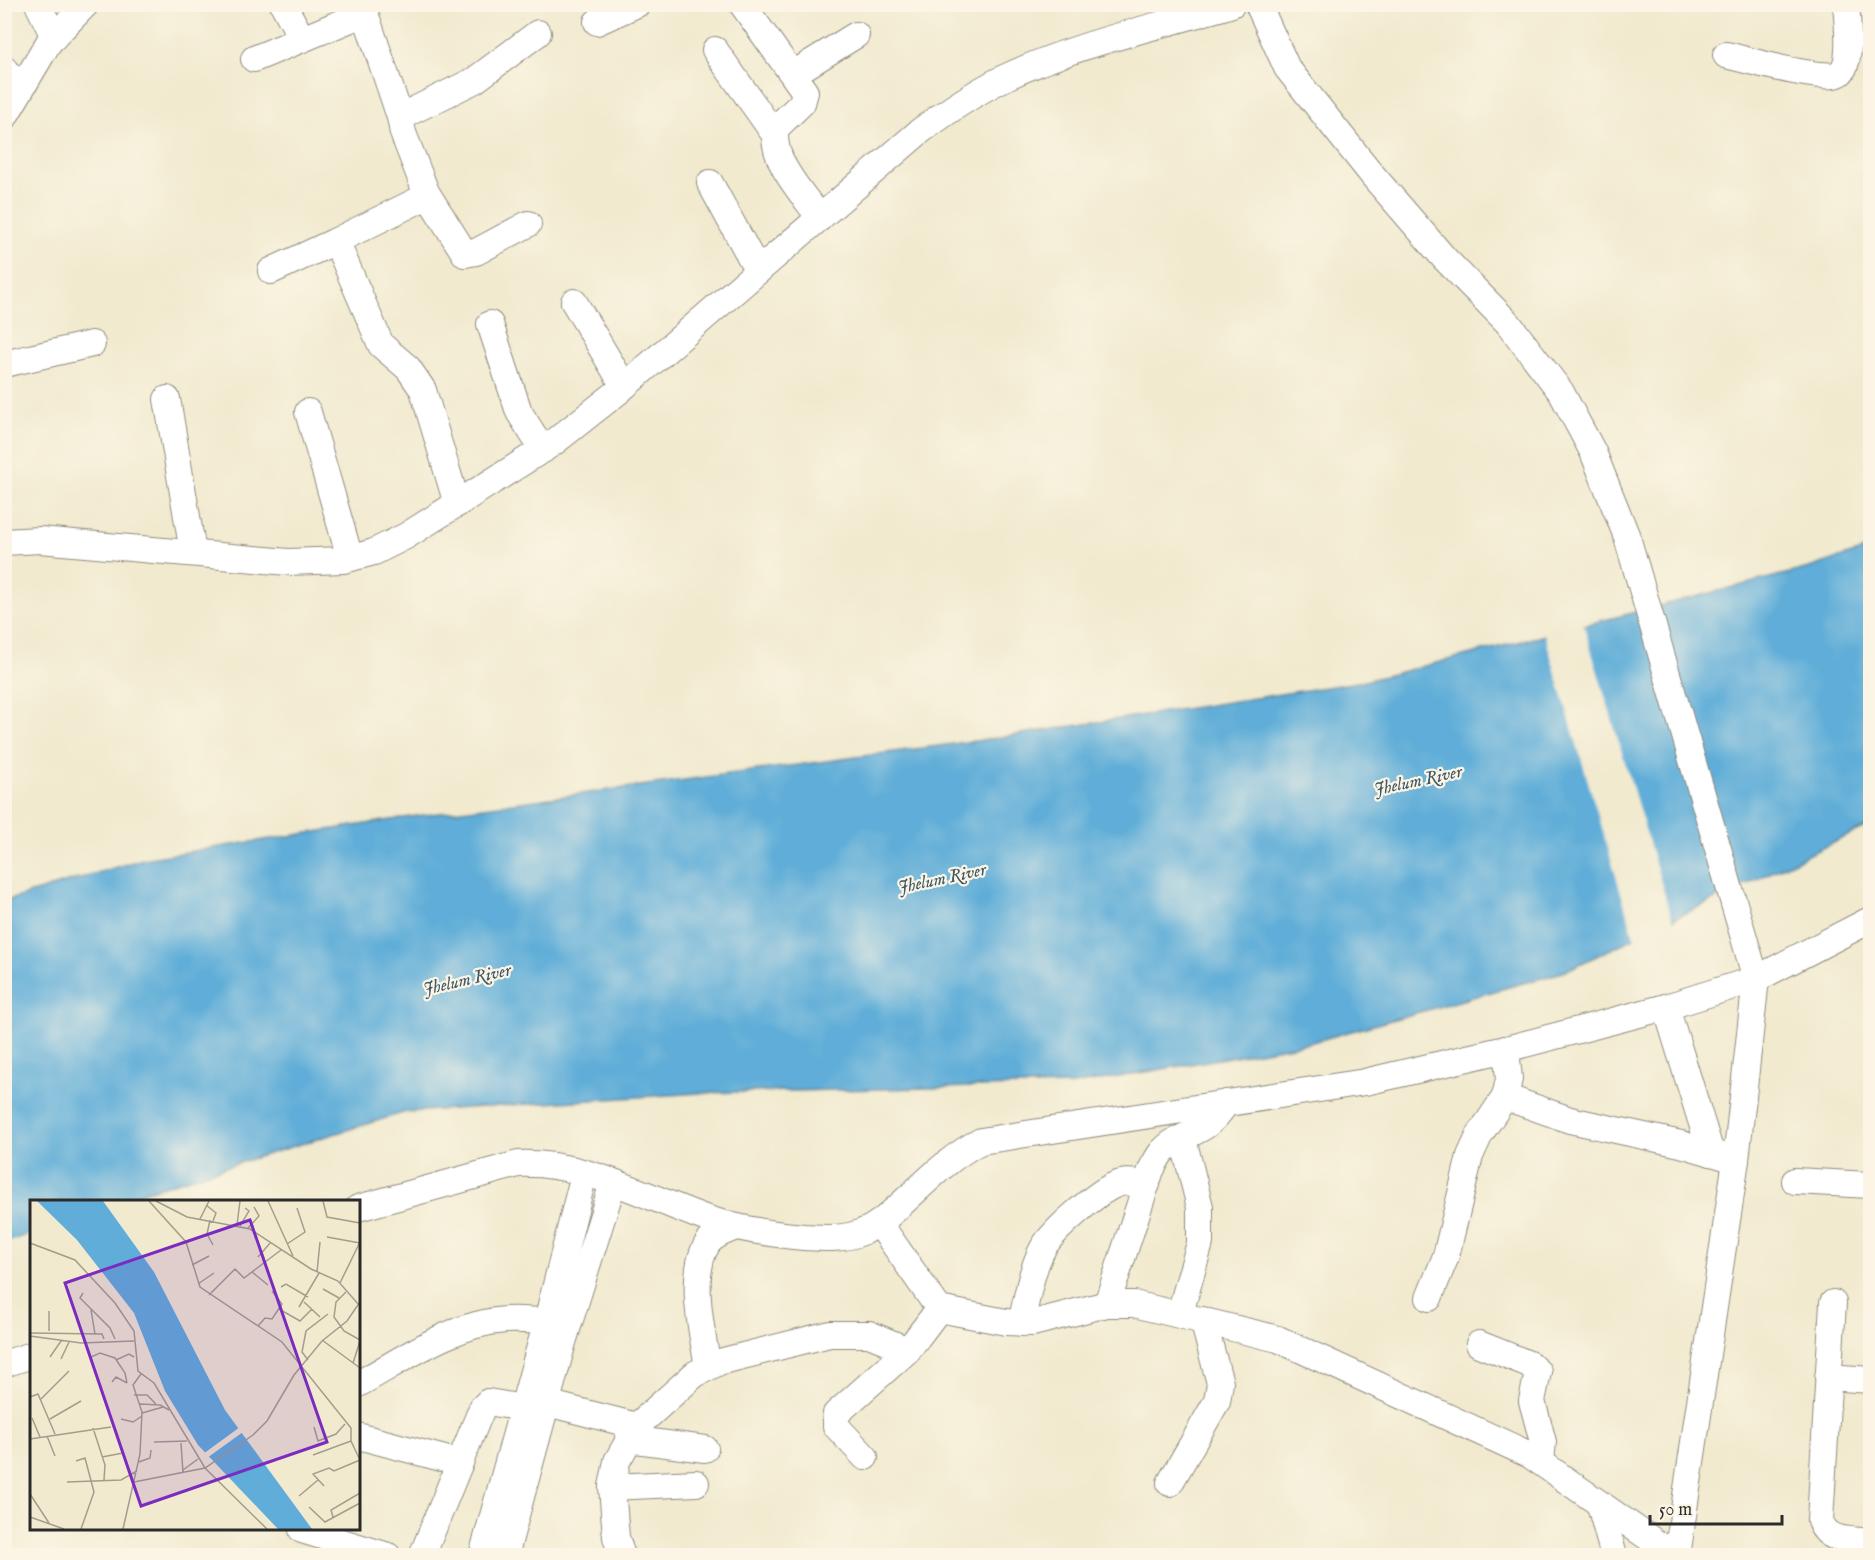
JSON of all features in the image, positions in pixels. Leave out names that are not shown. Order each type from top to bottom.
[{"type":"street","points":[[38,4],[54,37]]},
{"type":"street","points":[[9,99],[54,37],[86,4]]},
{"type":"street","points":[[283,4],[302,39]]},
{"type":"street","points":[[597,22],[637,4]]},
{"type":"street","points":[[4,542],[40,540],[288,562],[350,558],[382,548],[543,450],[624,386],[919,132],[960,102],[1006,78],[1075,52],[1232,4]]},
{"type":"street","points":[[879,1223],[939,1308],[1021,1323],[1053,1319],[1107,1304],[1134,1304],[1191,1316],[1278,1339],[1481,1431],[1540,1461],[1676,1556],[1736,1160],[1756,979],[1627,537],[1593,452],[1561,392],[1508,323],[1445,259],[1374,177],[1287,68],[1258,4]]},
{"type":"street","points":[[1726,55],[1816,75],[1832,76],[1840,73],[1846,64],[1848,44],[1846,4]]},
{"type":"street","points":[[748,7],[803,88],[805,98],[780,124],[775,135]]},
{"type":"street","points":[[254,59],[302,39],[363,9],[400,117],[403,133],[426,192],[465,255],[476,252],[528,224]]},
{"type":"street","points":[[400,117],[476,80],[538,33]]},
{"type":"street","points":[[793,74],[856,35]]},
{"type":"street","points":[[715,50],[775,135],[785,166],[820,218]]},
{"type":"street","points":[[711,183],[758,271]]},
{"type":"street","points":[[271,272],[423,198],[426,192]]},
{"type":"street","points":[[336,241],[381,345],[412,372],[423,390],[457,504]]},
{"type":"street","points":[[574,302],[624,386]]},
{"type":"street","points":[[490,324],[519,412],[543,450]]},
{"type":"street","points":[[4,364],[92,344]]},
{"type":"street","points":[[166,399],[193,552]]},
{"type":"street","points":[[308,412],[350,558]]},
{"type":"street","points":[[360,1207],[518,1164],[550,1164],[598,1178],[707,1219],[736,1227],[787,1235],[838,1238],[863,1232],[879,1223],[959,1153],[981,1141],[1365,1082],[1506,1049],[1666,1007],[1756,979],[1870,920]]},
{"type":"street","points":[[1666,1007],[1711,1153]]},
{"type":"street","points":[[1429,1298],[1446,1256],[1470,1156],[1480,1134],[1505,1097],[1509,1079],[1506,1049]]},
{"type":"street","points":[[1505,1097],[1570,1120],[1736,1160]]},
{"type":"street","points":[[1107,1304],[1147,1184],[1160,1154],[1172,1143],[1208,1126],[1226,1103]]},
{"type":"street","points":[[1170,1483],[1217,1401],[1220,1383],[1191,1316],[1200,1243],[1200,1207],[1183,1139]]},
{"type":"street","points":[[535,1405],[547,1321],[598,1178]]},
{"type":"street","points":[[482,1556],[504,1518],[598,1178]]},
{"type":"street","points":[[1795,1181],[1870,1185]]},
{"type":"street","points":[[1021,1323],[1039,1258],[1055,1231],[1113,1185],[1132,1182],[1147,1184]]},
{"type":"street","points":[[708,1366],[699,1318],[701,1263],[709,1242],[736,1227]]},
{"type":"street","points":[[1833,1303],[1820,1521],[1824,1532],[1833,1538],[1870,1542]]},
{"type":"street","points":[[865,1457],[836,1426],[836,1414],[908,1350],[939,1308]]},
{"type":"street","points":[[360,1378],[449,1335],[471,1327],[505,1320],[547,1321]]},
{"type":"street","points":[[622,1556],[616,1538],[612,1487],[617,1461],[632,1433],[708,1366],[830,1334],[848,1332],[869,1334],[908,1350]]},
{"type":"street","points":[[1479,1344],[1529,1364],[1538,1372],[1532,1401],[1543,1442],[1540,1461]]},
{"type":"street","points":[[4,1364],[30,1356]]},
{"type":"street","points":[[1828,1377],[1870,1380]]},
{"type":"street","points":[[422,1556],[485,1404],[535,1405],[632,1433],[705,1449]]},
{"type":"street","points":[[360,1437],[460,1464]]},
{"type":"street","points":[[612,1487],[696,1484]]},
{"type":"street","points":[[1600,1505],[1614,1556]]},
{"type":"street","points":[[504,1518],[505,1556]]},
{"type":"street","points":[[302,1530],[388,1556]]},
{"type":"water","name":"Jhelum River","points":[[1870,548],[1870,825],[1563,972],[1309,1043],[1073,1085],[700,1093],[406,1112],[117,1200],[30,1200],[30,1233],[5,1243],[5,901],[143,859],[410,817],[990,739],[1365,681],[1809,568]]},
{"type":"pier","points":[[1583,623],[1673,922],[1635,940],[1544,633]]}]
